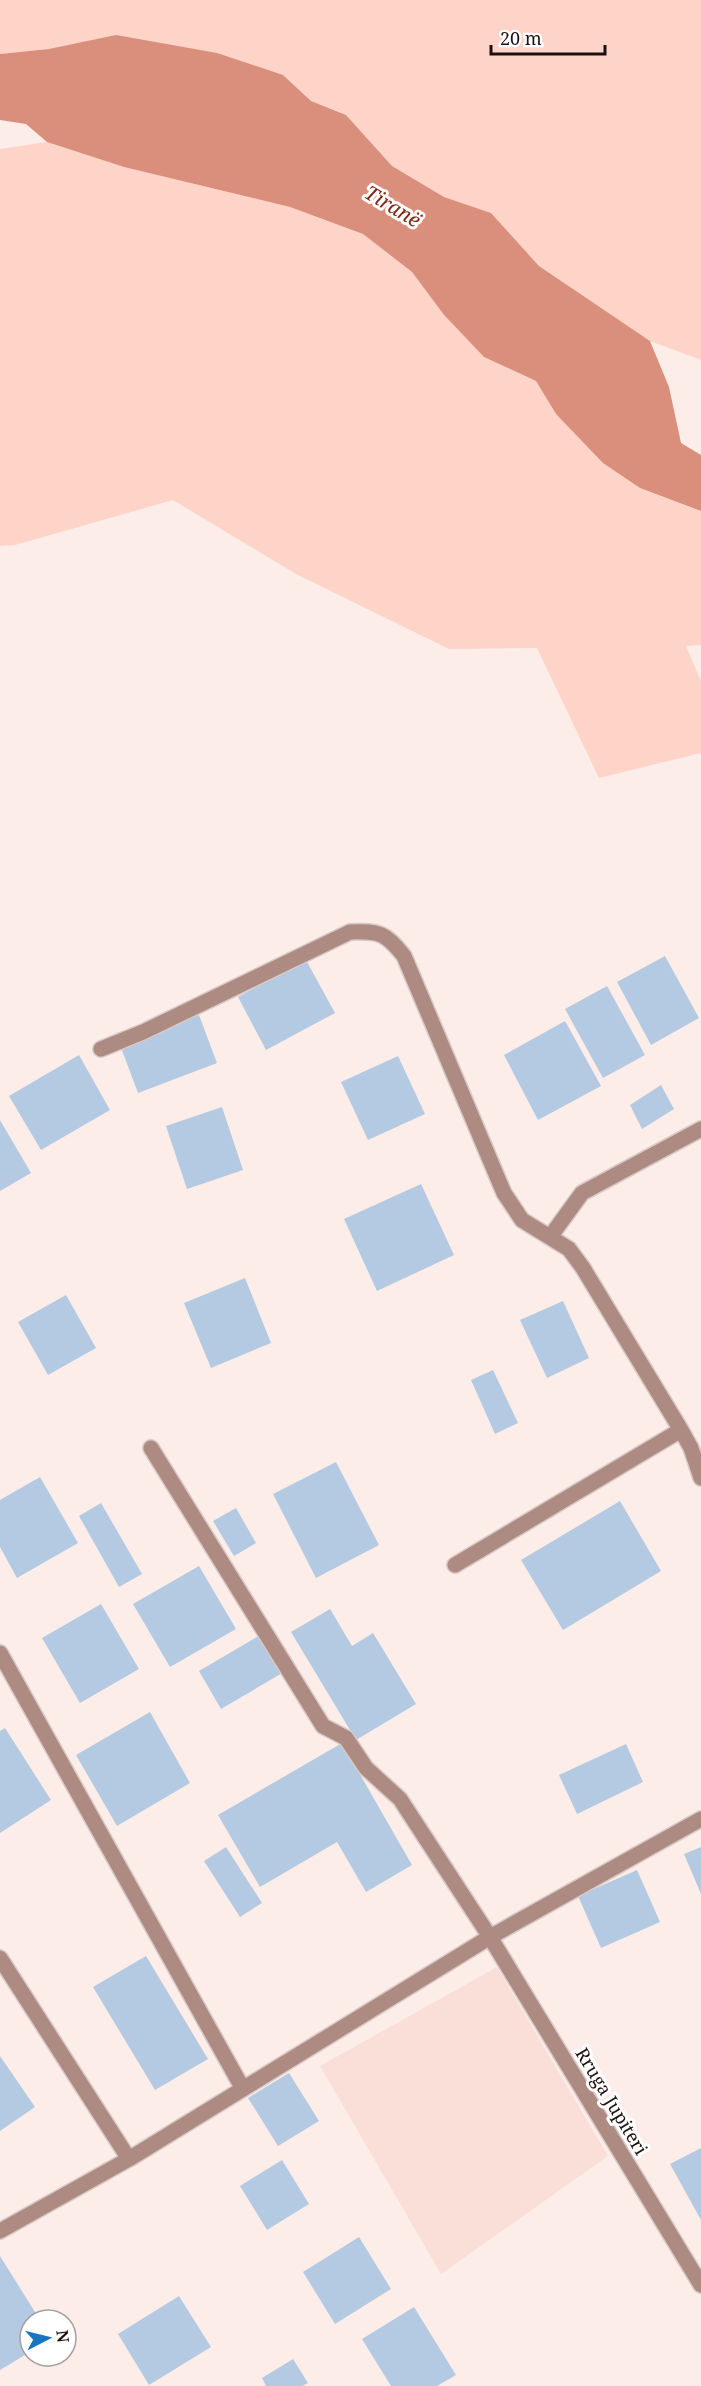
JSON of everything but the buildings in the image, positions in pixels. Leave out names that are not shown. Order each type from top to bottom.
[{"type":"street","points":[[101,1049],[143,1032],[350,932],[374,931],[390,938],[404,957],[504,1193],[522,1220],[569,1249],[583,1268],[681,1430],[696,1446],[701,1478]]},
{"type":"street","points":[[550,1237],[582,1193],[701,1129]]},
{"type":"street","points":[[455,1565],[681,1430]]},
{"type":"street","name":"Rruga Jupiteri","points":[[151,1448],[323,1726],[346,1738],[366,1768],[400,1799],[490,1937],[700,2282]]},
{"type":"street","points":[[0,1653],[243,2089]]},
{"type":"street","points":[[0,2231],[129,2159],[490,1937],[701,1819]]},
{"type":"street","points":[[0,1958],[129,2159]]},
{"type":"shaded area","points":[[0,0],[701,0],[701,360],[650,341],[539,266],[491,213],[444,197],[392,166],[346,115],[311,101],[283,75],[49,49],[0,54]]},
{"type":"shaded area","points":[[47,142],[124,167],[290,207],[363,234],[412,272],[444,315],[484,357],[536,381],[556,414],[640,488],[701,511],[701,645],[686,646],[701,681],[701,753],[599,778],[537,648],[449,649],[296,574],[173,500],[15,545],[0,546],[0,149]]},
{"type":"shaded area","points":[[497,1967],[608,2156],[441,2274],[320,2066]]},
{"type":"water","name":"Tiranë","points":[[116,35],[217,53],[283,75],[311,101],[346,115],[392,166],[444,197],[491,213],[539,266],[650,341],[669,387],[681,443],[701,455],[701,511],[640,488],[603,463],[556,414],[536,381],[484,357],[444,315],[412,272],[363,234],[290,207],[124,167],[47,142],[26,124],[0,120],[0,54],[49,49]]}]
